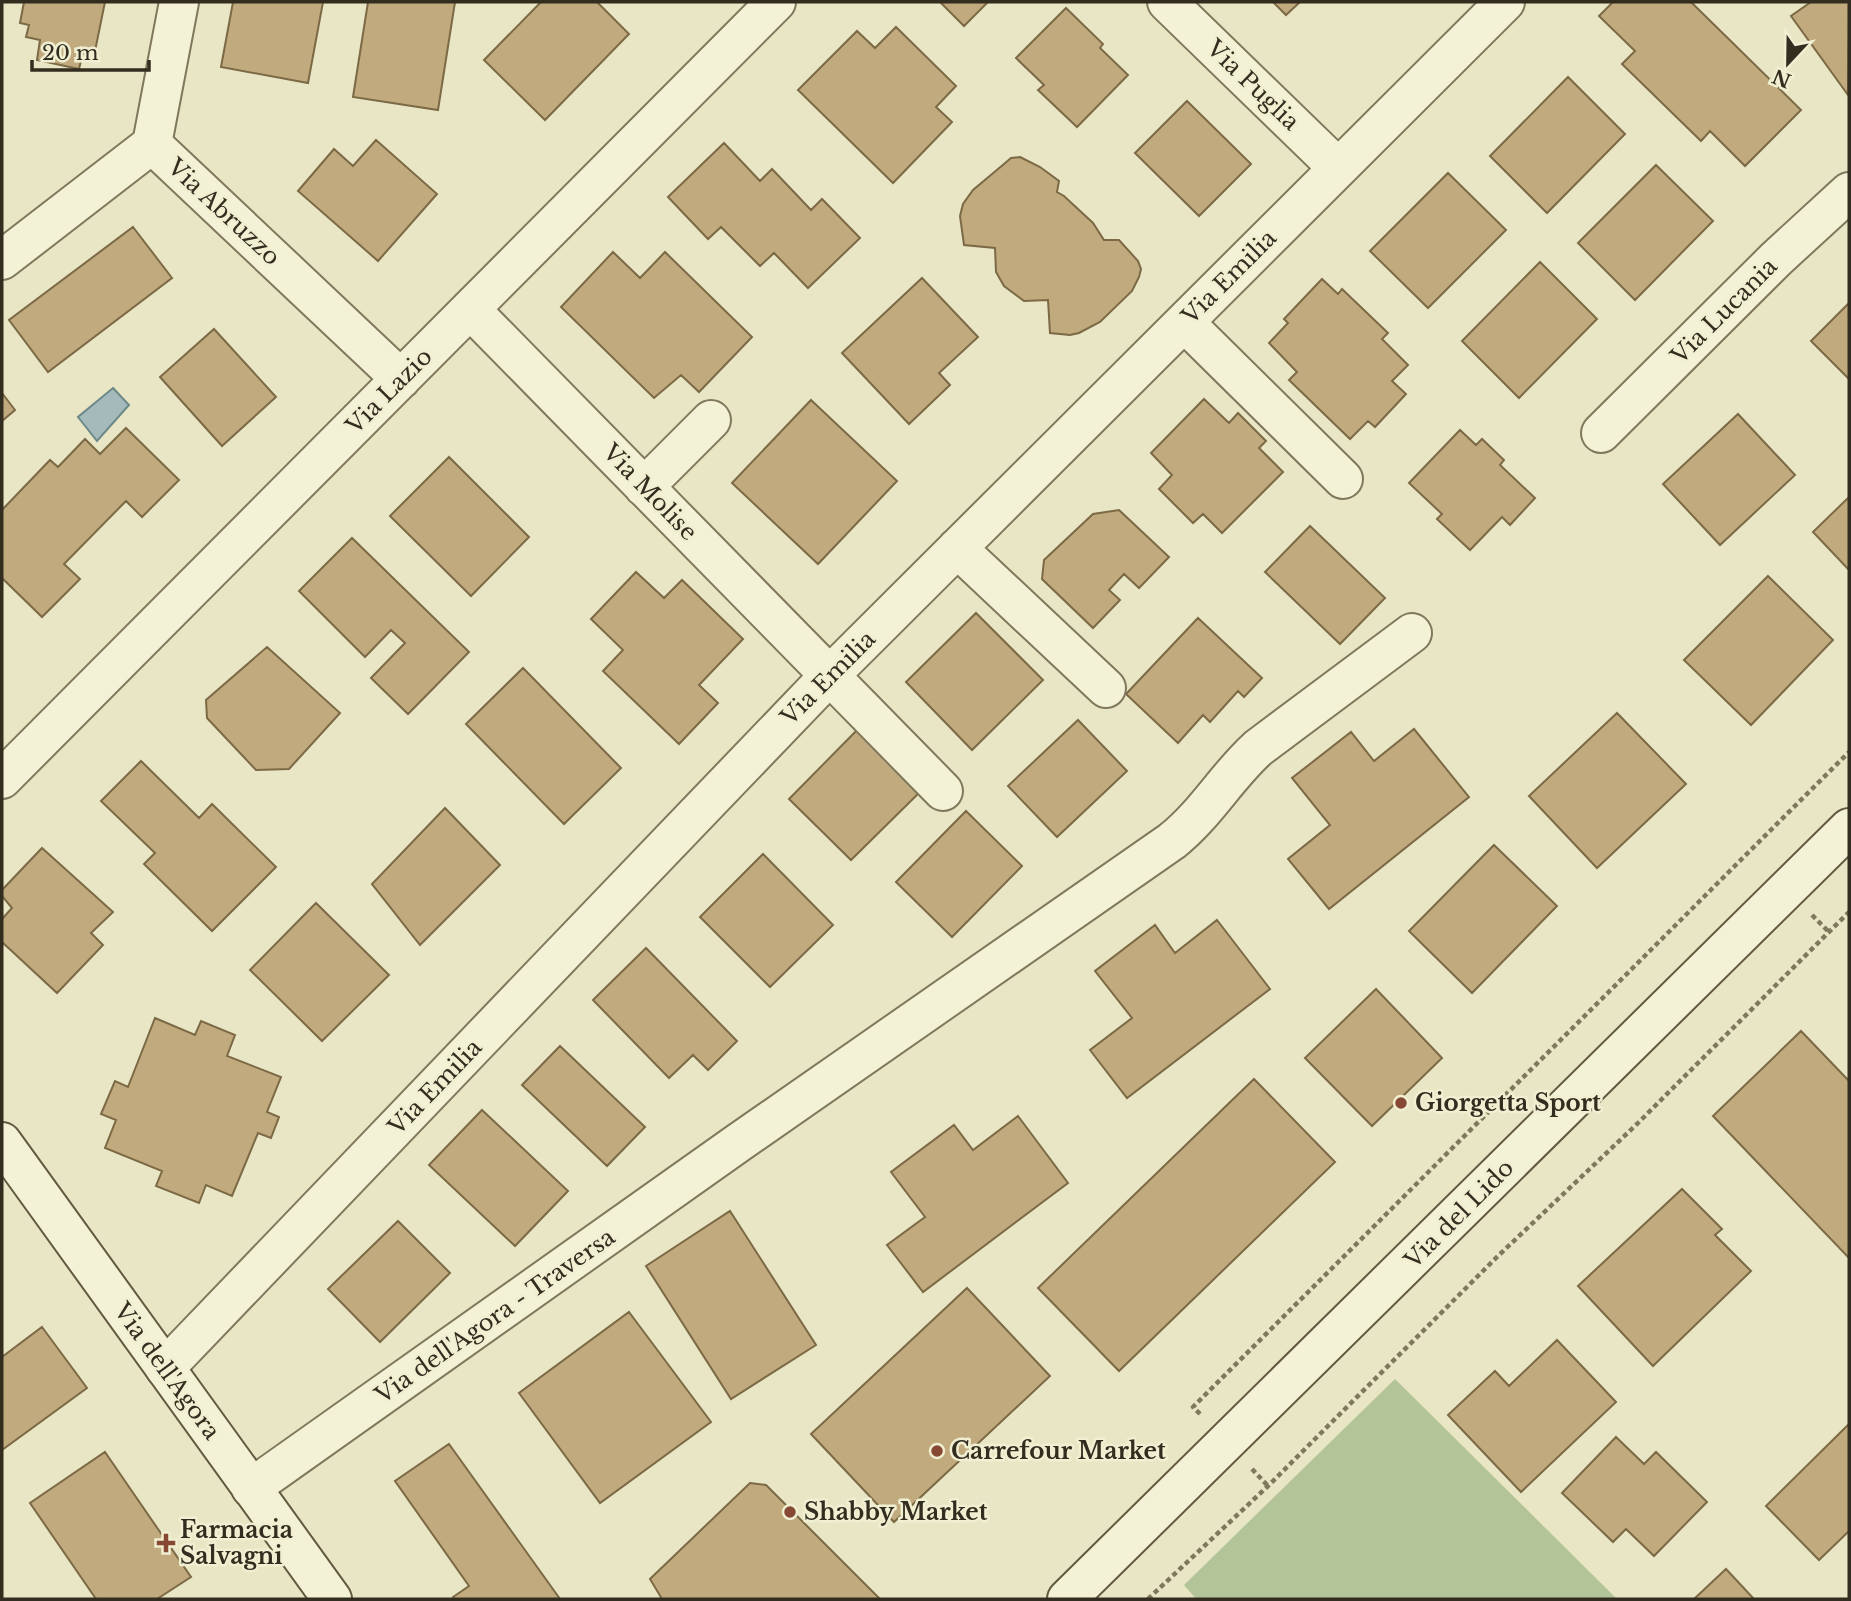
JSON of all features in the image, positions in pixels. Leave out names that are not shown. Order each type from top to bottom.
[{"type":"street","name":"Via Abruzzo","points":[[179,2],[152,144],[401,379]]},
{"type":"street","name":"Via Lazio","points":[[2,779],[776,2]]},
{"type":"street","name":"Via Puglia","points":[[1167,2],[1338,168]]},
{"type":"street","name":"Via Emilia","points":[[165,1368],[829,676],[1505,2]]},
{"type":"street","points":[[2,260],[152,144]]},
{"type":"street","name":"Via Lucania","points":[[1601,433],[1776,259],[1849,192]]},
{"type":"street","name":"Via Molise","points":[[470,309],[943,792]]},
{"type":"street","points":[[1184,322],[1343,479]]},
{"type":"street","points":[[644,487],[711,419]]},
{"type":"street","points":[[957,548],[1106,688]]},
{"type":"street","name":"Via dell'Agora - Traversa","points":[[251,1488],[738,1143],[1172,841],[1194,822],[1238,766],[1258,748],[1412,633]]},
{"type":"street","name":"Via del Lido","points":[[1067,1599],[1849,828]]},
{"type":"street","name":"Via dell'Agora","points":[[2,1142],[332,1599]]},
{"type":"path","points":[[1193,1407],[1849,752]]},
{"type":"path","points":[[1148,1599],[1268,1486],[1849,912]]},
{"type":"green space","points":[[1395,1379],[1617,1599],[1196,1599],[1184,1585]]},
{"type":"shaded area","points":[[113,388],[129,405],[97,441],[78,417]]},
{"type":"building","points":[[24,2],[105,2],[95,51],[84,48],[79,69],[37,60],[40,40],[26,37],[29,25],[20,23]]},
{"type":"building","points":[[233,2],[323,2],[308,83],[221,67]]},
{"type":"building","points":[[368,2],[455,2],[438,110],[353,97]]},
{"type":"building","points":[[541,2],[597,2],[629,34],[545,120],[484,60]]},
{"type":"building","points":[[940,2],[988,2],[964,26]]},
{"type":"building","points":[[1273,2],[1300,2],[1286,15]]},
{"type":"building","points":[[1613,2],[1691,2],[1801,110],[1745,166],[1710,131],[1701,141],[1622,64],[1635,51],[1599,16]]},
{"type":"building","points":[[1811,2],[1849,2],[1848,95],[1791,16]]},
{"type":"building","points":[[1066,8],[1103,44],[1100,48],[1128,75],[1077,127],[1038,90],[1044,85],[1016,58]]},
{"type":"building","points":[[896,27],[956,86],[936,107],[952,122],[893,183],[798,90],[857,31],[875,48]]},
{"type":"building","points":[[1568,77],[1625,134],[1547,213],[1490,156]]},
{"type":"building","points":[[1187,101],[1251,164],[1199,216],[1135,153]]},
{"type":"building","points":[[376,140],[437,194],[378,261],[298,191],[334,149],[353,166]]},
{"type":"building","points":[[724,143],[760,181],[772,169],[811,210],[822,199],[860,238],[808,288],[774,253],[760,266],[721,227],[708,239],[668,197]]},
{"type":"building","points":[[1020,157],[1059,181],[1057,192],[1093,223],[1104,240],[1119,240],[1138,261],[1141,269],[1132,291],[1100,322],[1079,333],[1050,333],[1048,300],[1024,301],[1004,286],[996,272],[995,248],[964,245],[960,216],[963,204],[973,190],[1011,158]]},
{"type":"building","points":[[1656,165],[1713,221],[1635,300],[1578,243]]},
{"type":"building","points":[[1448,173],[1506,230],[1428,308],[1370,251]]},
{"type":"building","points":[[133,227],[172,278],[48,372],[9,320]]},
{"type":"building","points":[[613,252],[640,278],[665,252],[752,337],[699,392],[681,375],[654,398],[561,307]]},
{"type":"building","points":[[1540,262],[1597,319],[1519,398],[1462,341]]},
{"type":"building","points":[[922,278],[978,337],[939,373],[950,385],[909,424],[842,353]]},
{"type":"building","points":[[1322,279],[1338,294],[1342,289],[1388,333],[1382,339],[1408,365],[1392,381],[1406,394],[1375,427],[1368,421],[1350,439],[1289,380],[1297,372],[1269,343],[1288,323],[1284,319]]},
{"type":"building","points":[[1849,303],[1849,379],[1811,341]]},
{"type":"building","points":[[214,329],[276,397],[222,446],[160,377]]},
{"type":"building","points":[[2,393],[15,410],[2,421]]},
{"type":"building","points":[[1204,399],[1229,423],[1238,413],[1266,441],[1259,448],[1283,472],[1222,533],[1203,514],[1193,523],[1159,489],[1172,475],[1151,453]]},
{"type":"building","points":[[811,400],[897,481],[818,564],[732,483]]},
{"type":"building","points":[[1738,414],[1795,475],[1720,545],[1663,484]]},
{"type":"building","points":[[126,428],[179,480],[142,517],[126,501],[64,564],[80,579],[42,617],[2,578],[2,510],[50,460],[58,467],[85,439],[100,454]]},
{"type":"building","points":[[1460,430],[1476,445],[1482,439],[1504,460],[1500,465],[1535,498],[1510,525],[1502,517],[1470,550],[1437,519],[1442,514],[1409,483]]},
{"type":"building","points":[[449,457],[529,537],[471,596],[390,516]]},
{"type":"building","points":[[1849,497],[1849,570],[1813,532]]},
{"type":"building","points":[[1119,510],[1169,557],[1139,588],[1124,574],[1109,590],[1120,600],[1093,628],[1042,579],[1044,560],[1093,514]]},
{"type":"building","points":[[1310,526],[1385,598],[1340,644],[1265,572]]},
{"type":"building","points":[[352,538],[469,652],[408,714],[371,678],[405,643],[391,630],[365,657],[299,591]]},
{"type":"building","points":[[636,572],[664,598],[682,580],[743,639],[699,685],[718,703],[679,744],[603,671],[623,650],[591,619]]},
{"type":"building","points":[[1768,576],[1833,640],[1751,725],[1684,660]]},
{"type":"building","points":[[976,613],[1043,680],[972,750],[906,682]]},
{"type":"building","points":[[1198,618],[1262,678],[1244,697],[1238,691],[1210,722],[1203,715],[1178,743],[1126,694]]},
{"type":"building","points":[[267,647],[340,713],[289,769],[256,770],[207,718],[206,700]]},
{"type":"building","points":[[523,668],[621,768],[564,824],[466,724]]},
{"type":"building","points":[[1617,713],[1686,784],[1597,868],[1529,796]]},
{"type":"building","points":[[1078,720],[1127,771],[1057,837],[1008,786]]},
{"type":"building","points":[[864,723],[927,785],[851,860],[789,799]]},
{"type":"building","points":[[1414,729],[1469,797],[1329,909],[1288,859],[1330,825],[1292,778],[1351,732],[1374,761]]},
{"type":"building","points":[[141,761],[199,818],[212,804],[276,867],[212,931],[144,864],[155,853],[101,801]]},
{"type":"building","points":[[445,808],[500,865],[420,945],[372,884]]},
{"type":"building","points":[[966,811],[1022,866],[952,937],[896,882]]},
{"type":"building","points":[[1494,845],[1557,906],[1472,993],[1409,931]]},
{"type":"building","points":[[42,848],[113,912],[91,933],[103,945],[57,993],[2,942],[2,919],[12,908],[2,896],[2,890]]},
{"type":"building","points":[[763,854],[833,925],[770,987],[700,917]]},
{"type":"building","points":[[316,903],[389,975],[322,1041],[250,970]]},
{"type":"building","points":[[1217,920],[1270,989],[1127,1098],[1090,1050],[1132,1018],[1095,971],[1155,925],[1175,953]]},
{"type":"building","points":[[646,948],[737,1041],[708,1070],[693,1055],[669,1078],[593,1000]]},
{"type":"building","points":[[1376,989],[1442,1058],[1372,1126],[1305,1058]]},
{"type":"building","points":[[155,1018],[195,1035],[201,1021],[235,1035],[227,1056],[281,1077],[267,1112],[279,1117],[271,1138],[258,1133],[232,1196],[206,1185],[199,1203],[156,1186],[162,1171],[105,1148],[116,1120],[101,1114],[115,1081],[128,1087]]},
{"type":"building","points":[[1801,1031],[1849,1081],[1849,1258],[1713,1116]]},
{"type":"building","points":[[560,1046],[645,1127],[607,1166],[522,1085]]},
{"type":"building","points":[[1254,1079],[1335,1162],[1119,1371],[1038,1288]]},
{"type":"building","points":[[482,1110],[568,1191],[515,1246],[429,1165]]},
{"type":"building","points":[[1018,1116],[1068,1183],[923,1292],[887,1245],[925,1217],[891,1172],[954,1125],[973,1150]]},
{"type":"building","points":[[1682,1189],[1722,1229],[1715,1235],[1751,1271],[1653,1366],[1578,1286]]},
{"type":"building","points":[[730,1211],[816,1345],[731,1399],[646,1266]]},
{"type":"building","points":[[398,1221],[450,1273],[380,1342],[328,1289]]},
{"type":"building","points":[[967,1288],[1050,1376],[894,1522],[811,1434]]},
{"type":"building","points":[[629,1312],[711,1422],[600,1503],[519,1393]]},
{"type":"building","points":[[42,1327],[87,1388],[2,1450],[2,1357]]},
{"type":"building","points":[[1557,1340],[1616,1402],[1521,1492],[1448,1415],[1495,1371],[1509,1386]]},
{"type":"building","points":[[1849,1424],[1849,1531],[1819,1560],[1766,1506]]},
{"type":"building","points":[[1616,1437],[1644,1464],[1656,1452],[1707,1502],[1654,1556],[1626,1529],[1613,1542],[1562,1493]]},
{"type":"building","points":[[449,1444],[560,1599],[454,1599],[453,1597],[469,1586],[395,1481]]},
{"type":"building","points":[[105,1452],[191,1577],[157,1599],[96,1599],[30,1503]]},
{"type":"building","points":[[750,1483],[766,1485],[880,1599],[662,1599],[650,1579]]},
{"type":"building","points":[[1726,1569],[1754,1599],[1694,1599]]},
{"type":"place","name":"Giorgetta Sport","points":[[1401,1103]]},
{"type":"place","name":"Carrefour Market","points":[[937,1451]]},
{"type":"place","name":"Shabby Market","points":[[790,1512]]},
{"type":"place","name":"Farmacia Salvagni","points":[[166,1543]]}]
